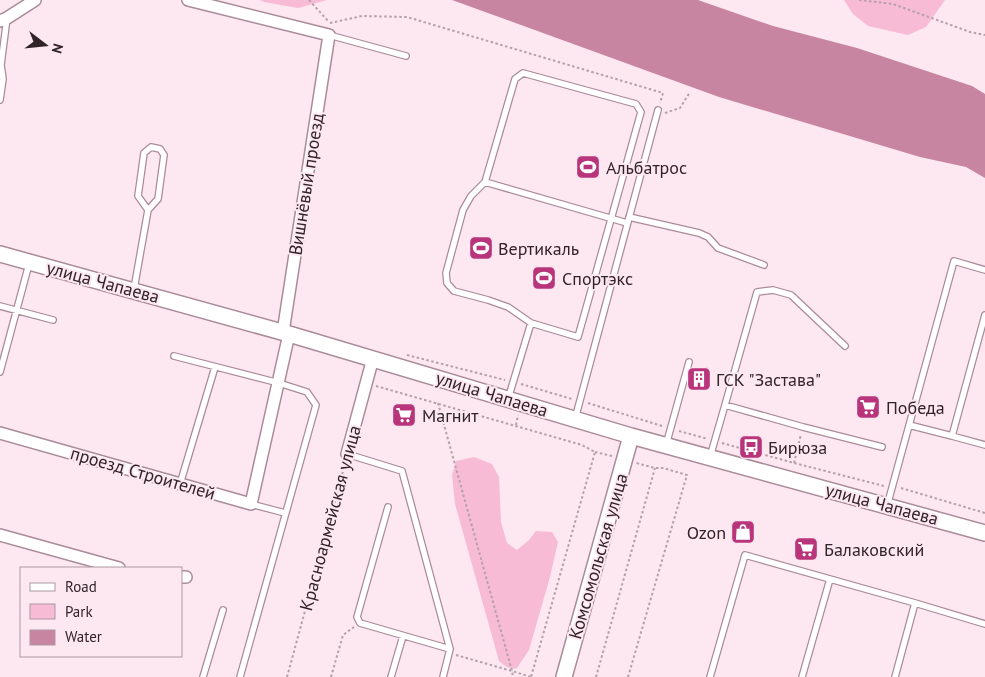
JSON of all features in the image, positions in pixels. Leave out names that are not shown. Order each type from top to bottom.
[{"type":"street","points":[[4,19],[35,0]]},
{"type":"street","points":[[188,0],[328,35]]},
{"type":"street","name":"Вишнёвый проезд","points":[[251,504],[278,383],[328,35]]},
{"type":"street","name":"улица Чапаева","points":[[0,254],[373,358],[632,436],[985,533]]},
{"type":"street","name":"Красноармейская улица","points":[[347,454],[373,358]]},
{"type":"street","name":"проезд Строителей","points":[[0,433],[251,504]]},
{"type":"street","name":"Комсомольская улица","points":[[564,677],[632,436]]},
{"type":"street","points":[[0,535],[114,567]]},
{"type":"lane","points":[[0,100],[3,79],[0,65],[4,19]]},
{"type":"lane","points":[[328,35],[406,56]]},
{"type":"lane","points":[[523,73],[636,104],[641,112],[578,336],[530,323],[508,307],[454,291],[447,283],[446,273],[463,210],[471,196],[485,182],[515,79],[523,73]]},
{"type":"lane","points":[[575,419],[657,112]]},
{"type":"lane","points":[[134,291],[148,210],[158,199],[164,156],[160,149],[151,148],[144,153],[138,196],[148,210]]},
{"type":"lane","points":[[485,182],[611,218],[699,233],[708,237],[718,248],[764,265]]},
{"type":"lane","points":[[887,506],[954,261],[985,270]]},
{"type":"lane","points":[[0,372],[29,262]]},
{"type":"lane","points":[[710,457],[757,292],[773,290],[791,295],[845,346]]},
{"type":"lane","points":[[0,306],[54,320]]},
{"type":"lane","points":[[952,436],[985,316]]},
{"type":"lane","points":[[508,399],[530,323]]},
{"type":"lane","points":[[174,356],[307,392],[316,405],[240,677]]},
{"type":"lane","points":[[666,445],[689,362]]},
{"type":"lane","points":[[180,484],[215,367]]},
{"type":"lane","points":[[725,405],[882,447]]},
{"type":"lane","points":[[909,425],[985,445]]},
{"type":"lane","points":[[347,454],[402,471],[450,651],[443,677]]},
{"type":"lane","name":"проезд Строителей","points":[[251,504],[285,513]]},
{"type":"lane","points":[[388,507],[357,617],[360,623],[450,651]]},
{"type":"lane","points":[[710,677],[745,555],[985,624]]},
{"type":"lane","points":[[802,677],[830,580]]},
{"type":"lane","points":[[895,677],[915,603]]},
{"type":"lane","points":[[203,677],[223,610]]},
{"type":"lane","points":[[391,677],[403,636]]},
{"type":"path","points":[[309,0],[330,23]]},
{"type":"path","points":[[859,0],[893,4],[970,32],[985,35]]},
{"type":"path","points":[[330,23],[362,16],[407,17],[663,93],[657,112],[668,113],[680,108],[690,92]]},
{"type":"path","points":[[328,35],[330,23]]},
{"type":"path","points":[[408,355],[513,382],[794,463],[881,486],[892,486],[985,513]]},
{"type":"path","points":[[366,383],[582,445],[595,452],[531,677],[450,651]]},
{"type":"path","points":[[438,403],[513,677]]},
{"type":"path","points":[[794,463],[803,427]]},
{"type":"path","name":"Красноармейская улица","points":[[287,677],[347,454]]},
{"type":"path","points":[[596,677],[655,468],[663,468],[687,475],[628,677]]},
{"type":"path","points":[[331,677],[343,635],[360,623]]},
{"type":"green space","points":[[260,0],[327,0],[298,8]]},
{"type":"green space","points":[[844,0],[945,0],[926,27],[908,35],[868,26],[853,14]]},
{"type":"green space","points":[[474,457],[492,464],[499,477],[501,522],[507,543],[517,550],[536,531],[552,532],[558,542],[529,650],[517,668],[509,668],[499,661],[455,504],[452,475],[456,461]]},
{"type":"water","points":[[452,0],[698,0],[773,26],[857,48],[972,86],[985,94],[985,178],[966,167],[920,157],[719,97]]},
{"type":"place","name":"Альбатрос","points":[[588,167]]},
{"type":"place","name":"Вертикаль","points":[[481,248]]},
{"type":"place","name":"Спортэкс","points":[[544,278]]},
{"type":"place","name":"ГСК \"Застава\"","points":[[699,379]]},
{"type":"place","name":"Победа","points":[[868,407]]},
{"type":"place","name":"Магнит","points":[[404,415]]},
{"type":"place","name":"Бирюза","points":[[751,447]]},
{"type":"place","name":"Ozon","points":[[743,532]]},
{"type":"place","name":"Балаковский","points":[[806,549]]}]
